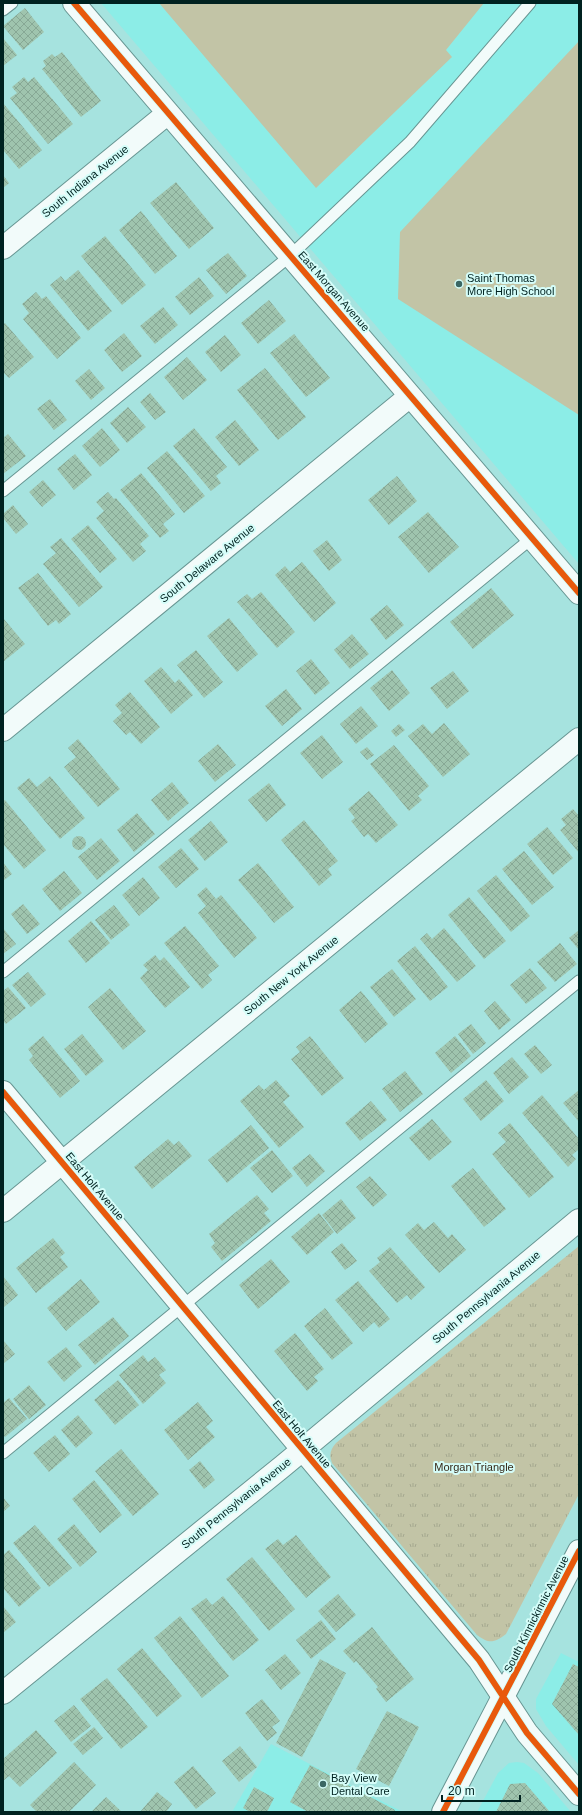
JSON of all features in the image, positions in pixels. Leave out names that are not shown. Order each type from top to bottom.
[{"type":"street","name":"East Morgan Avenue","points":[[74,3],[579,593]]},
{"type":"street","name":"South Indiana Avenue","points":[[3,248],[168,113]]},
{"type":"street","name":"South Delaware Avenue","points":[[3,730],[410,396]]},
{"type":"street","name":"South New York Avenue","points":[[3,1211],[579,739]]},
{"type":"street","name":"East Holt Avenue","points":[[3,1092],[480,1660],[527,1733],[579,1794]]},
{"type":"street","name":"South Pennsylvania Avenue","points":[[3,1694],[579,1220]]},
{"type":"street","name":"South Kinnickinnic Avenue","points":[[443,1812],[504,1699],[579,1552]]},
{"type":"lane","points":[[3,10],[12,3]]},
{"type":"lane","points":[[3,491],[290,256],[410,142],[530,3]]},
{"type":"lane","points":[[3,972],[532,538]]},
{"type":"lane","points":[[3,1453],[579,981]]},
{"type":"shaded area","name":"Saint Thomas More High School","points":[[101,3],[579,3],[579,564]]},
{"type":"shaded area","points":[[561,1653],[579,1662],[579,1765],[546,1726],[536,1709],[536,1699]]},
{"type":"shaded area","points":[[271,1744],[403,1812],[232,1812]]},
{"type":"shaded area","points":[[509,1763],[524,1763],[538,1773],[571,1812],[477,1812],[498,1773]]},
{"type":"green space","points":[[159,3],[484,3],[446,50],[452,57],[316,188]]},
{"type":"green space","points":[[579,41],[579,415],[398,299],[400,232]]},
{"type":"green space","name":"Morgan Triangle","points":[[579,1246],[579,1494],[506,1634],[495,1641],[488,1641],[477,1635],[332,1463],[332,1448],[336,1443]]},
{"type":"building","points":[[25,8],[44,32],[23,50],[3,26]]},
{"type":"building","points":[[3,38],[17,55],[3,66]]},
{"type":"building","points":[[62,52],[101,101],[81,117],[42,69],[46,66],[43,61],[52,54],[55,57]]},
{"type":"building","points":[[24,77],[28,82],[34,77],[73,124],[48,144],[10,98],[17,93],[12,87]]},
{"type":"building","points":[[3,103],[42,150],[19,169],[3,150]]},
{"type":"building","points":[[3,175],[9,183],[3,188]]},
{"type":"building","points":[[176,182],[214,228],[189,249],[150,203]]},
{"type":"building","points":[[141,211],[177,256],[155,274],[119,230]]},
{"type":"building","points":[[105,236],[146,285],[122,305],[81,256]]},
{"type":"building","points":[[228,253],[247,276],[226,294],[206,270]]},
{"type":"building","points":[[78,270],[112,311],[88,331],[50,285],[61,276],[65,281]]},
{"type":"building","points":[[199,277],[214,296],[190,315],[175,297]]},
{"type":"building","points":[[36,292],[42,299],[46,296],[81,338],[57,359],[23,319],[29,313],[22,304]]},
{"type":"building","points":[[269,300],[286,321],[258,344],[241,323]]},
{"type":"building","points":[[163,307],[178,325],[155,344],[140,326]]},
{"type":"building","points":[[5,323],[34,357],[9,378],[3,372],[3,325]]},
{"type":"building","points":[[124,333],[142,356],[122,372],[104,350]]},
{"type":"building","points":[[294,334],[330,378],[306,397],[270,353]]},
{"type":"building","points":[[225,335],[241,355],[221,372],[205,352]]},
{"type":"building","points":[[187,357],[207,380],[183,400],[164,377]]},
{"type":"building","points":[[265,368],[306,417],[278,440],[237,390]]},
{"type":"building","points":[[89,369],[105,388],[91,400],[75,381]]},
{"type":"building","points":[[150,393],[166,412],[155,420],[140,402]]},
{"type":"building","points":[[50,399],[67,420],[54,430],[37,409]]},
{"type":"building","points":[[128,407],[146,427],[127,443],[110,423]]},
{"type":"building","points":[[235,420],[259,450],[239,466],[215,437]]},
{"type":"building","points":[[102,428],[120,450],[100,467],[82,446]]},
{"type":"building","points":[[194,428],[227,467],[216,476],[221,483],[211,491],[173,446]]},
{"type":"building","points":[[8,434],[26,456],[3,474],[3,438]]},
{"type":"building","points":[[167,451],[205,496],[184,513],[147,468]]},
{"type":"building","points":[[75,454],[92,475],[74,490],[57,469]]},
{"type":"building","points":[[141,473],[175,514],[163,524],[169,531],[160,538],[120,490]]},
{"type":"building","points":[[397,476],[417,501],[389,525],[368,500]]},
{"type":"building","points":[[43,480],[56,495],[42,507],[29,492]]},
{"type":"building","points":[[108,492],[114,499],[116,498],[149,536],[140,544],[146,551],[133,562],[96,518],[104,511],[96,502]]},
{"type":"building","points":[[13,505],[28,524],[16,534],[3,518],[3,514]]},
{"type":"building","points":[[428,512],[459,547],[429,573],[398,537]]},
{"type":"building","points":[[88,525],[117,559],[100,573],[71,539]]},
{"type":"building","points":[[61,538],[103,587],[79,607],[43,564],[56,553],[50,547]]},
{"type":"building","points":[[327,540],[342,560],[329,571],[313,551]]},
{"type":"building","points":[[302,562],[336,603],[314,622],[275,575],[285,566],[290,572]]},
{"type":"building","points":[[38,573],[71,614],[59,624],[56,620],[48,626],[18,588]]},
{"type":"building","points":[[491,588],[514,615],[473,649],[450,622]]},
{"type":"building","points":[[261,592],[295,632],[277,648],[237,602],[247,594],[252,599]]},
{"type":"building","points":[[387,605],[404,625],[386,640],[370,619]]},
{"type":"building","points":[[3,618],[25,644],[3,662]]},
{"type":"building","points":[[229,618],[258,654],[237,672],[207,636]]},
{"type":"building","points":[[352,634],[369,654],[350,669],[334,650]]},
{"type":"building","points":[[196,650],[223,682],[204,698],[177,665]]},
{"type":"building","points":[[311,659],[330,683],[315,695],[296,671]]},
{"type":"building","points":[[161,667],[175,683],[179,679],[193,695],[171,714],[144,681]]},
{"type":"building","points":[[392,670],[410,693],[389,711],[370,688]]},
{"type":"building","points":[[453,671],[469,691],[447,709],[430,688]]},
{"type":"building","points":[[286,689],[302,709],[282,726],[265,706]]},
{"type":"building","points":[[130,692],[160,727],[141,744],[130,732],[126,735],[113,721],[122,713],[115,705]]},
{"type":"building","points":[[361,706],[378,726],[356,744],[340,724]]},
{"type":"building","points":[[444,723],[470,754],[443,777],[408,736],[423,724],[432,734]]},
{"type":"building","points":[[399,724],[405,730],[396,737],[391,731]]},
{"type":"building","points":[[322,735],[343,762],[322,779],[300,753]]},
{"type":"building","points":[[78,739],[120,789],[98,807],[64,767],[76,757],[68,748]]},
{"type":"building","points":[[218,744],[236,765],[215,782],[198,761]]},
{"type":"building","points":[[394,745],[429,786],[418,796],[422,800],[409,811],[370,764]]},
{"type":"building","points":[[367,747],[374,755],[367,760],[360,752]]},
{"type":"building","points":[[50,776],[85,818],[60,839],[17,788],[29,778],[37,787]]},
{"type":"building","points":[[172,782],[189,803],[168,821],[151,800]]},
{"type":"building","points":[[269,783],[286,805],[266,822],[248,800]]},
{"type":"building","points":[[369,791],[398,825],[376,843],[368,834],[364,837],[351,821],[355,818],[348,809]]},
{"type":"building","points":[[5,800],[46,850],[24,869],[3,844],[3,801]]},
{"type":"building","points":[[573,809],[579,816],[579,853],[560,830],[566,825],[561,819]]},
{"type":"building","points":[[137,813],[155,834],[134,852],[117,830]]},
{"type":"building","points":[[304,820],[338,861],[328,869],[332,875],[319,886],[281,840]]},
{"type":"building","points":[[211,821],[228,842],[205,861],[188,840]]},
{"type":"building","points":[[547,827],[573,858],[553,875],[527,844]]},
{"type":"building","points":[[79,836],[84,838],[86,843],[84,848],[79,850],[74,848],[72,843],[74,838]]},
{"type":"building","points":[[101,838],[120,861],[97,880],[78,857]]},
{"type":"building","points":[[181,848],[199,869],[176,888],[158,867]]},
{"type":"building","points":[[524,851],[554,887],[532,905],[502,869]]},
{"type":"building","points":[[3,862],[12,874],[3,881]]},
{"type":"building","points":[[258,863],[294,907],[274,923],[238,880]]},
{"type":"building","points":[[64,871],[82,893],[60,911],[42,889]]},
{"type":"building","points":[[496,875],[530,916],[511,932],[477,891]]},
{"type":"building","points":[[143,877],[160,898],[139,916],[122,895]]},
{"type":"building","points":[[206,887],[216,899],[221,895],[257,938],[234,958],[198,913],[206,906],[197,895]]},
{"type":"building","points":[[469,897],[506,941],[484,959],[448,915]]},
{"type":"building","points":[[23,904],[40,924],[27,934],[11,914]]},
{"type":"building","points":[[114,905],[130,925],[111,940],[95,920]]},
{"type":"building","points":[[91,921],[110,943],[86,963],[68,941]]},
{"type":"building","points":[[185,926],[219,966],[208,975],[212,980],[202,989],[164,943]]},
{"type":"building","points":[[3,928],[16,944],[3,954]]},
{"type":"building","points":[[444,928],[476,966],[457,982],[420,939],[427,933],[432,939]]},
{"type":"building","points":[[579,930],[579,950],[569,938]]},
{"type":"building","points":[[560,943],[577,964],[555,982],[537,962]]},
{"type":"building","points":[[415,946],[448,987],[430,1001],[397,961]]},
{"type":"building","points":[[155,955],[160,961],[164,957],[190,987],[165,1008],[140,978],[148,970],[143,965]]},
{"type":"building","points":[[530,968],[547,988],[526,1004],[510,985]]},
{"type":"building","points":[[392,969],[416,999],[394,1017],[370,987]]},
{"type":"building","points":[[28,972],[46,994],[31,1007],[12,985]]},
{"type":"building","points":[[8,987],[26,1008],[6,1024],[3,1021],[3,991]]},
{"type":"building","points":[[110,988],[146,1031],[123,1050],[88,1007]]},
{"type":"building","points":[[361,991],[388,1024],[365,1043],[339,1010]]},
{"type":"building","points":[[495,1001],[511,1020],[499,1030],[484,1011]]},
{"type":"building","points":[[471,1024],[486,1043],[473,1054],[458,1034]]},
{"type":"building","points":[[82,1034],[104,1061],[86,1076],[64,1049]]},
{"type":"building","points":[[43,1036],[80,1081],[60,1098],[29,1060],[33,1056],[28,1049]]},
{"type":"building","points":[[310,1036],[344,1078],[322,1096],[291,1059],[300,1052],[296,1047]]},
{"type":"building","points":[[455,1036],[471,1056],[451,1073],[435,1053]]},
{"type":"building","points":[[535,1045],[552,1065],[541,1074],[524,1054]]},
{"type":"building","points":[[512,1057],[529,1077],[509,1094],[493,1073]]},
{"type":"building","points":[[405,1071],[423,1094],[400,1112],[382,1089]]},
{"type":"building","points":[[276,1080],[290,1096],[283,1102],[304,1127],[279,1148],[240,1101],[259,1085],[264,1090]]},
{"type":"building","points":[[486,1080],[504,1101],[481,1121],[463,1099]]},
{"type":"building","points":[[579,1090],[579,1122],[563,1103]]},
{"type":"building","points":[[542,1095],[579,1139],[579,1149],[572,1155],[576,1159],[568,1167],[522,1113]]},
{"type":"building","points":[[371,1101],[387,1120],[360,1141],[345,1123]]},
{"type":"building","points":[[432,1119],[452,1142],[429,1161],[409,1138]]},
{"type":"building","points":[[510,1123],[554,1177],[529,1198],[492,1154],[506,1142],[498,1133]]},
{"type":"building","points":[[251,1125],[269,1148],[227,1183],[208,1160]]},
{"type":"building","points":[[168,1139],[174,1145],[179,1141],[192,1156],[152,1189],[134,1167]]},
{"type":"building","points":[[272,1150],[293,1176],[272,1193],[250,1168]]},
{"type":"building","points":[[310,1154],[325,1171],[307,1187],[292,1168]]},
{"type":"building","points":[[473,1168],[506,1209],[484,1227],[451,1186]]},
{"type":"building","points":[[370,1176],[387,1195],[373,1207],[356,1187]]},
{"type":"building","points":[[257,1195],[269,1209],[264,1213],[271,1221],[222,1261],[211,1247],[215,1243],[209,1234]]},
{"type":"building","points":[[341,1199],[356,1218],[337,1234],[322,1215]]},
{"type":"building","points":[[319,1213],[334,1232],[307,1255],[291,1237]]},
{"type":"building","points":[[434,1222],[448,1238],[452,1234],[466,1250],[439,1273],[405,1235],[418,1223],[424,1230]]},
{"type":"building","points":[[53,1238],[65,1253],[60,1257],[68,1267],[36,1293],[16,1268]]},
{"type":"building","points":[[342,1243],[357,1261],[345,1270],[331,1252]]},
{"type":"building","points":[[390,1247],[425,1287],[411,1300],[407,1295],[397,1303],[369,1271],[380,1262],[377,1258]]},
{"type":"building","points":[[271,1259],[290,1282],[258,1309],[239,1285]]},
{"type":"building","points":[[3,1276],[18,1295],[3,1308]]},
{"type":"building","points":[[81,1279],[100,1302],[66,1331],[47,1308]]},
{"type":"building","points":[[358,1281],[390,1319],[379,1328],[374,1322],[363,1332],[335,1300]]},
{"type":"building","points":[[325,1308],[353,1343],[332,1360],[304,1326]]},
{"type":"building","points":[[113,1317],[129,1336],[95,1365],[78,1345]]},
{"type":"building","points":[[295,1333],[324,1369],[314,1377],[318,1381],[307,1391],[274,1351]]},
{"type":"building","points":[[3,1340],[15,1354],[3,1364]]},
{"type":"building","points":[[66,1347],[82,1366],[64,1382],[47,1362]]},
{"type":"building","points":[[143,1355],[148,1362],[155,1357],[166,1370],[159,1375],[166,1383],[143,1404],[119,1375]]},
{"type":"building","points":[[118,1380],[139,1405],[115,1425],[94,1400]]},
{"type":"building","points":[[29,1385],[46,1405],[29,1419],[13,1399]]},
{"type":"building","points":[[9,1398],[27,1419],[5,1437],[3,1434],[3,1403]]},
{"type":"building","points":[[198,1402],[213,1421],[206,1427],[215,1437],[188,1460],[164,1430]]},
{"type":"building","points":[[78,1415],[93,1433],[76,1448],[61,1430]]},
{"type":"building","points":[[55,1435],[70,1454],[49,1472],[33,1453]]},
{"type":"building","points":[[121,1449],[159,1494],[133,1516],[95,1471]]},
{"type":"building","points":[[200,1461],[215,1480],[204,1489],[189,1470]]},
{"type":"building","points":[[94,1480],[122,1515],[100,1533],[72,1499]]},
{"type":"building","points":[[3,1497],[10,1506],[3,1512]]},
{"type":"building","points":[[74,1524],[97,1552],[80,1567],[57,1539]]},
{"type":"building","points":[[35,1525],[72,1568],[49,1587],[13,1543]]},
{"type":"building","points":[[296,1535],[331,1577],[306,1598],[265,1549],[278,1539],[283,1545]]},
{"type":"building","points":[[9,1550],[41,1588],[19,1607],[3,1588],[3,1555]]},
{"type":"building","points":[[252,1557],[295,1609],[269,1631],[226,1579]]},
{"type":"building","points":[[338,1594],[356,1615],[336,1632],[318,1611]]},
{"type":"building","points":[[223,1596],[259,1640],[233,1661],[191,1609],[206,1598],[212,1605]]},
{"type":"building","points":[[3,1606],[16,1622],[3,1633]]},
{"type":"building","points":[[180,1616],[229,1676],[202,1698],[154,1638]]},
{"type":"building","points":[[321,1620],[336,1639],[311,1659],[296,1640]]},
{"type":"building","points":[[372,1627],[414,1679],[386,1702],[376,1689],[378,1687],[356,1661],[354,1663],[343,1651]]},
{"type":"building","points":[[142,1648],[182,1696],[157,1717],[117,1669]]},
{"type":"building","points":[[285,1654],[301,1673],[281,1690],[265,1670]]},
{"type":"building","points":[[320,1659],[346,1673],[302,1757],[276,1743]]},
{"type":"building","points":[[573,1664],[579,1667],[579,1735],[552,1704]]},
{"type":"building","points":[[107,1678],[148,1727],[121,1749],[80,1699]]},
{"type":"building","points":[[262,1699],[280,1721],[272,1727],[277,1733],[267,1741],[245,1713]]},
{"type":"building","points":[[74,1705],[91,1726],[71,1742],[54,1721]]},
{"type":"building","points":[[387,1711],[419,1727],[389,1786],[356,1769]]},
{"type":"building","points":[[94,1727],[103,1738],[83,1755],[73,1744]]},
{"type":"building","points":[[36,1730],[57,1753],[20,1787],[9,1776],[3,1781],[3,1759]]},
{"type":"building","points":[[240,1746],[257,1767],[239,1782],[222,1761]]},
{"type":"building","points":[[74,1762],[96,1785],[69,1812],[37,1812],[30,1805]]},
{"type":"building","name":"Bay View Dental Care","points":[[310,1765],[395,1810],[394,1812],[308,1812],[290,1802]]},
{"type":"building","points":[[193,1766],[216,1793],[196,1809],[174,1782]]},
{"type":"building","points":[[525,1783],[550,1812],[496,1812],[510,1784]]},
{"type":"building","points":[[254,1787],[274,1798],[267,1812],[250,1812],[243,1808]]},
{"type":"building","points":[[157,1792],[172,1804],[166,1812],[140,1812]]},
{"type":"building","points":[[106,1797],[122,1812],[91,1812]]},
{"type":"cycle path","points":[[74,3],[579,593]]},
{"type":"cycle path","points":[[3,1092],[479,1660],[527,1733],[579,1794]]},
{"type":"cycle path","points":[[443,1812],[579,1551]]},
{"type":"place","name":"Saint Thomas More High School","points":[[459,284]]},
{"type":"place","name":"Bay View Dental Care","points":[[323,1784]]}]
